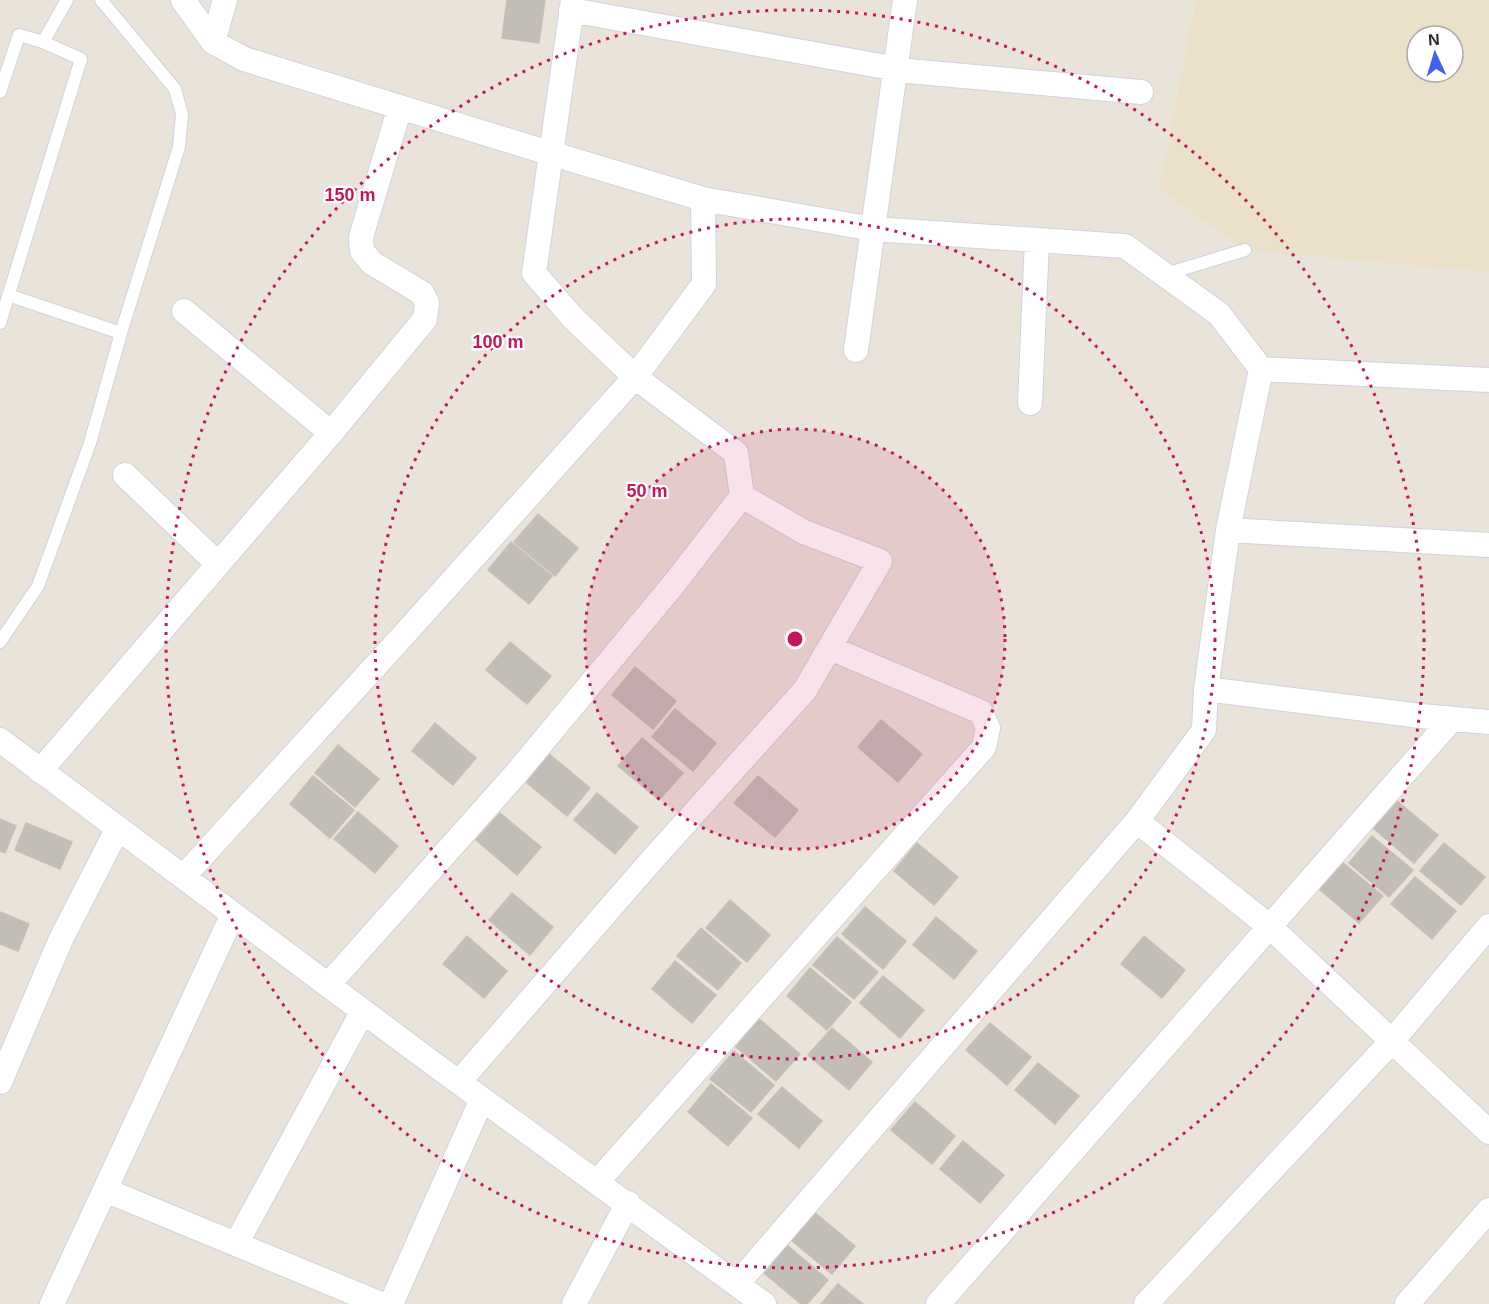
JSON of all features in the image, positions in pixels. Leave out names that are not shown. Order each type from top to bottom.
[{"type":"street","points":[[183,0],[213,42],[244,59],[703,198],[873,228],[1125,246],[1219,314],[1261,369],[1228,530],[1206,688],[1204,730],[1137,821],[738,1283]]},
{"type":"street","points":[[213,42],[225,0]]},
{"type":"street","points":[[856,350],[905,0]]},
{"type":"street","points":[[327,985],[515,775],[673,585],[742,496],[736,453],[635,377],[573,318],[534,273],[572,5],[896,69],[1141,92]]},
{"type":"street","points":[[40,771],[331,433],[425,319],[427,303],[422,293],[372,263],[362,251],[361,237],[400,108]]},
{"type":"street","points":[[183,877],[635,377],[704,284],[703,198]]},
{"type":"street","points":[[1030,403],[1037,240]]},
{"type":"street","points":[[184,311],[331,433]]},
{"type":"street","points":[[1261,369],[1489,380]]},
{"type":"street","points":[[124,475],[218,564]]},
{"type":"street","points":[[459,1082],[651,861],[805,690],[880,561],[804,532],[742,496]]},
{"type":"street","points":[[1228,530],[1489,545]]},
{"type":"street","points":[[597,1182],[984,747],[988,728],[981,712],[830,648]]},
{"type":"street","points":[[1206,688],[1489,722]]},
{"type":"street","points":[[938,1304],[1452,719]]},
{"type":"street","points":[[0,740],[327,985],[738,1283],[763,1304]]},
{"type":"street","points":[[1137,821],[1269,926],[1489,1132]]},
{"type":"street","points":[[0,1082],[61,939],[118,828]]},
{"type":"street","points":[[52,1304],[233,914]]},
{"type":"street","points":[[1146,1304],[1392,1041],[1489,926]]},
{"type":"street","points":[[236,1244],[363,1011]]},
{"type":"street","points":[[392,1304],[482,1099]]},
{"type":"street","points":[[105,1190],[381,1304]]},
{"type":"street","points":[[574,1304],[628,1203]]},
{"type":"street","points":[[1407,1304],[1489,1210]]},
{"type":"lane","points":[[43,42],[67,0]]},
{"type":"lane","points":[[0,642],[38,586],[90,443],[121,333],[179,147],[182,114],[175,89],[101,0]]},
{"type":"lane","points":[[0,92],[19,35],[43,42],[81,59],[0,323]]},
{"type":"lane","points":[[1164,275],[1245,250]]},
{"type":"lane","points":[[8,295],[121,333]]},
{"type":"shaded area","points":[[1196,0],[1489,0],[1489,272],[1245,250],[1159,189]]},
{"type":"building","points":[[507,0],[545,0],[539,43],[502,38]]},
{"type":"building","points":[[538,514],[578,548],[555,576],[514,542]]},
{"type":"building","points":[[511,542],[552,576],[529,604],[488,570]]},
{"type":"building","points":[[510,642],[551,676],[527,704],[486,670]]},
{"type":"building","points":[[635,667],[676,701],[653,729],[612,695]]},
{"type":"building","points":[[675,709],[716,743],[693,771],[652,737]]},
{"type":"building","points":[[881,720],[922,754],[898,782],[858,747]]},
{"type":"building","points":[[435,723],[476,758],[453,785],[412,751]]},
{"type":"building","points":[[642,738],[683,773],[659,800],[618,766]]},
{"type":"building","points":[[338,745],[379,779],[355,807],[315,773]]},
{"type":"building","points":[[549,754],[590,788],[567,816],[526,782]]},
{"type":"building","points":[[313,776],[354,810],[330,838],[290,804]]},
{"type":"building","points":[[758,776],[798,810],[775,837],[734,803]]},
{"type":"building","points":[[597,793],[638,827],[615,854],[574,820]]},
{"type":"building","points":[[1397,801],[1438,835],[1414,863],[1373,828]]},
{"type":"building","points":[[358,812],[398,846],[375,873],[334,839]]},
{"type":"building","points":[[500,813],[541,847],[517,875],[476,840]]},
{"type":"building","points":[[0,819],[16,826],[5,853],[0,851]]},
{"type":"building","points":[[26,823],[72,842],[60,869],[15,850]]},
{"type":"building","points":[[1372,836],[1413,870],[1389,897],[1349,863]]},
{"type":"building","points":[[917,843],[958,877],[934,905],[894,871]]},
{"type":"building","points":[[1444,843],[1485,877],[1461,905],[1420,871]]},
{"type":"building","points":[[1342,862],[1383,896],[1359,923],[1319,889]]},
{"type":"building","points":[[1415,877],[1456,911],[1432,939],[1391,904]]},
{"type":"building","points":[[512,893],[553,927],[530,955],[489,920]]},
{"type":"building","points":[[730,900],[770,935],[747,962],[706,928]]},
{"type":"building","points":[[865,907],[906,941],[883,969],[842,934]]},
{"type":"building","points":[[0,912],[29,924],[18,951],[0,944]]},
{"type":"building","points":[[936,917],[977,951],[954,979],[913,945]]},
{"type":"building","points":[[701,928],[741,963],[718,990],[677,956]]},
{"type":"building","points":[[467,936],[507,971],[484,998],[443,964]]},
{"type":"building","points":[[1144,936],[1185,970],[1162,998],[1121,964]]},
{"type":"building","points":[[837,937],[878,972],[854,999],[813,965]]},
{"type":"building","points":[[675,961],[716,995],[692,1023],[652,989]]},
{"type":"building","points":[[810,968],[851,1002],[827,1030],[787,996]]},
{"type":"building","points":[[883,976],[924,1010],[900,1038],[860,1003]]},
{"type":"building","points":[[759,1019],[800,1054],[776,1081],[736,1047]]},
{"type":"building","points":[[990,1023],[1031,1057],[1007,1085],[966,1050]]},
{"type":"building","points":[[832,1028],[872,1062],[849,1090],[808,1055]]},
{"type":"building","points":[[734,1051],[774,1085],[751,1112],[710,1079]]},
{"type":"building","points":[[1038,1063],[1079,1096],[1055,1124],[1015,1090]]},
{"type":"building","points":[[711,1084],[752,1118],[728,1146],[688,1112]]},
{"type":"building","points":[[782,1087],[822,1121],[799,1148],[758,1114]]},
{"type":"building","points":[[915,1102],[955,1136],[932,1164],[891,1130]]},
{"type":"building","points":[[963,1141],[1004,1175],[980,1203],[940,1169]]},
{"type":"building","points":[[814,1212],[855,1246],[832,1274],[791,1240]]},
{"type":"building","points":[[787,1245],[828,1280],[807,1304],[801,1304],[764,1273]]},
{"type":"building","points":[[838,1284],[863,1304],[821,1304]]}]
